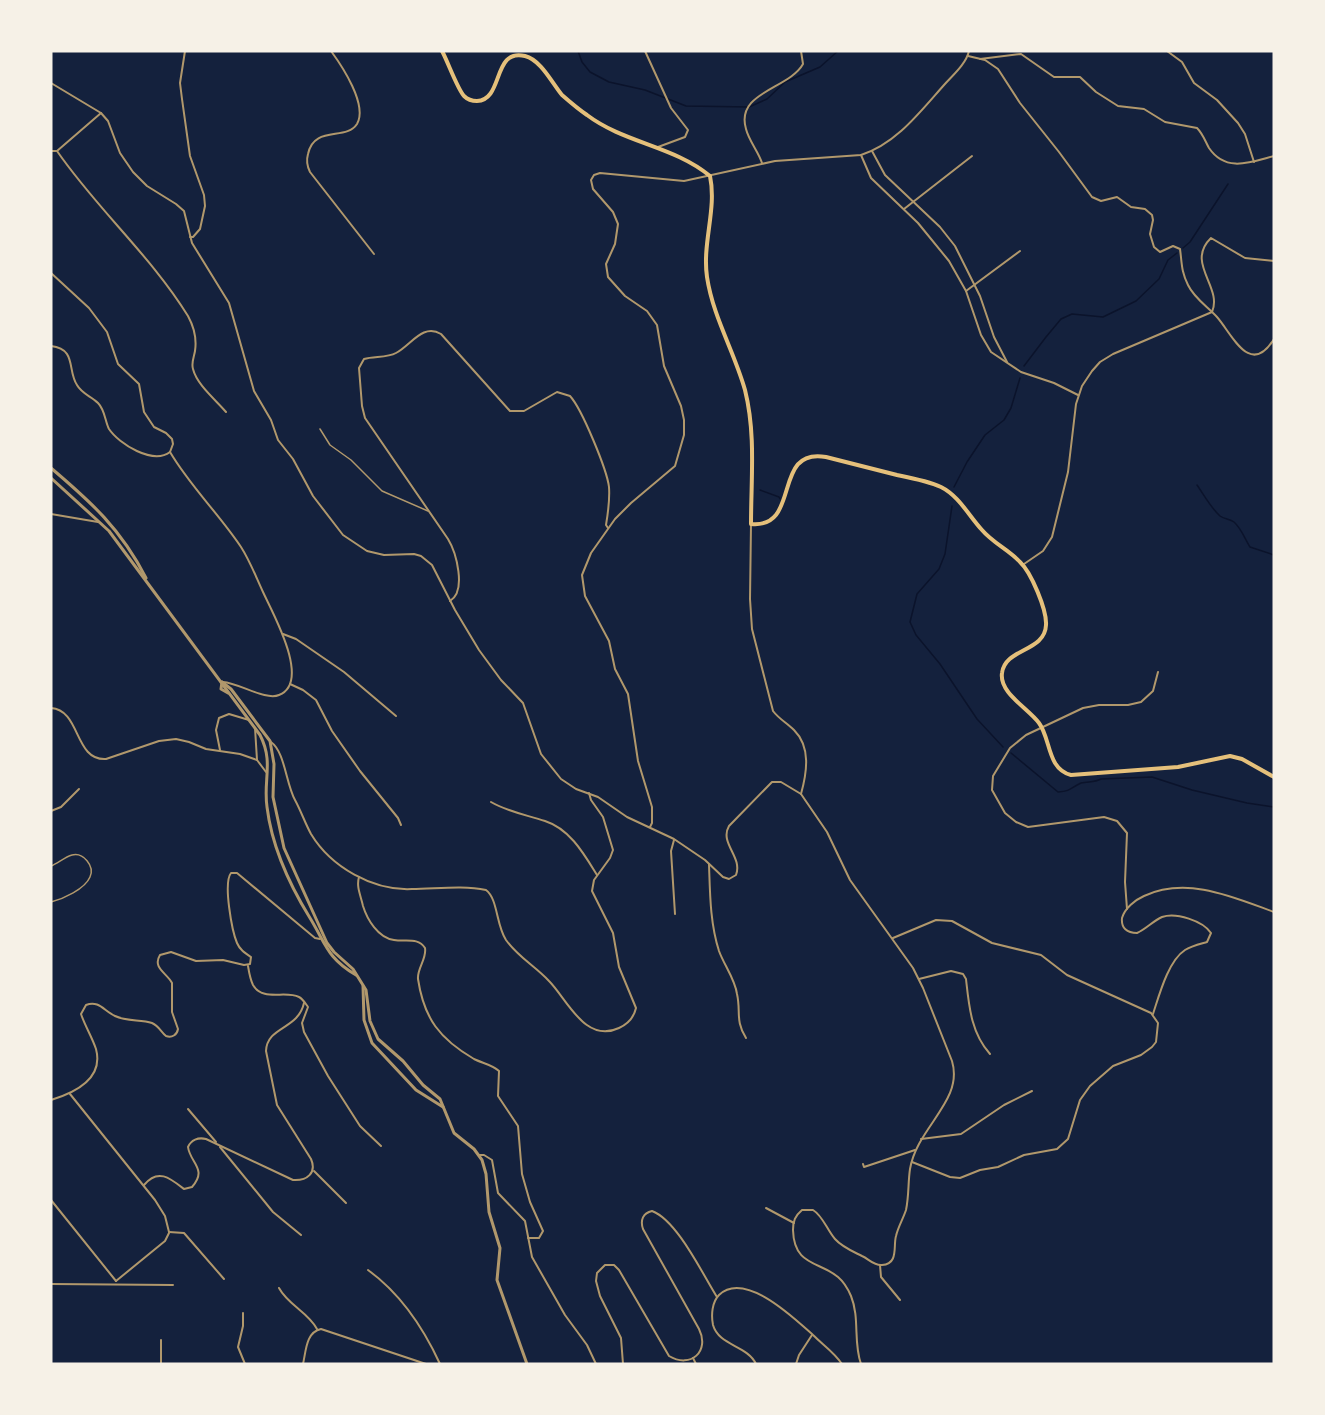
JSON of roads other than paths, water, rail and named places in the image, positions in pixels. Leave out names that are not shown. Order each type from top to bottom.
[{"type":"main road","points":[[442,51],[462,93],[469,100],[480,101],[489,96],[506,61],[515,56],[525,56],[535,60],[565,97],[590,117],[609,129],[658,147],[702,169],[710,176],[712,191],[706,267],[720,327],[747,399],[752,466],[751,524],[764,524],[774,519],[797,466],[808,457],[822,456],[943,488],[956,498],[987,536],[1023,565],[1044,610],[1046,628],[1037,642],[1008,660],[1003,669],[1002,680],[1007,689],[1035,717],[1054,762],[1060,770],[1068,774],[1178,766],[1232,756],[1274,777]]},
{"type":"street","points":[[185,51],[180,74],[182,99],[190,156],[204,195],[205,206],[200,229],[194,237],[190,237]]},
{"type":"street","points":[[331,51],[354,90],[358,103],[358,119],[352,128],[316,140],[309,150],[308,166],[374,254]]},
{"type":"street","points":[[645,51],[671,108],[688,130],[683,139],[658,147]]},
{"type":"street","points":[[762,163],[746,129],[746,112],[758,96],[797,73],[803,64],[801,51]]},
{"type":"street","points":[[650,826],[652,807],[638,761],[628,694],[615,669],[609,641],[585,596],[582,584],[583,569],[608,528],[631,503],[675,466],[681,452],[685,426],[681,406],[664,366],[657,325],[647,311],[625,296],[608,277],[606,264],[615,243],[618,224],[613,212],[593,189],[591,180],[594,175],[600,173],[684,181],[786,159],[861,154],[872,151],[913,120],[968,56],[969,51]]},
{"type":"street","points":[[1167,51],[1182,62],[1194,82],[1217,100],[1238,123],[1254,162]]},
{"type":"street","points":[[968,56],[980,58],[1016,53],[1024,55],[1054,77],[1077,76],[1118,106],[1144,109],[1165,122],[1197,128],[1211,150],[1224,161],[1238,165],[1274,156]]},
{"type":"street","points":[[980,58],[998,69],[1016,98],[1092,198],[1104,201],[1117,197],[1131,207],[1150,212],[1153,220],[1150,234],[1154,247],[1160,252],[1173,246],[1180,249],[1181,267],[1189,287],[1233,340],[1247,353],[1254,354],[1263,352],[1274,339]]},
{"type":"street","points":[[51,83],[101,113],[108,122],[120,153],[133,172],[147,186],[184,211],[196,251],[229,303],[254,391],[271,420],[278,440],[293,459],[313,496],[343,535],[358,547],[375,554],[414,554],[427,560],[436,571],[465,628],[490,666],[523,703],[536,744],[547,764],[568,785],[589,793],[627,817],[674,839],[726,879],[738,873],[738,866],[726,838],[727,829],[772,783],[781,782],[801,794],[827,832],[849,880],[904,953],[919,979],[955,1073],[951,1094],[921,1139],[912,1162],[908,1200],[903,1220],[896,1234],[894,1257],[888,1264],[880,1265],[842,1246],[813,1210],[805,1209],[800,1212],[794,1223],[795,1242],[802,1255],[813,1265],[837,1276],[850,1294],[855,1310],[857,1350],[861,1364]]},
{"type":"street","points":[[51,151],[57,151],[101,113]]},
{"type":"street","points":[[57,151],[142,253],[180,304],[194,331],[196,343],[192,365],[195,375],[226,412]]},
{"type":"street","points":[[872,151],[885,175],[948,237],[975,284],[994,337],[1007,362]]},
{"type":"street","points":[[861,154],[871,178],[936,244],[966,291],[985,343],[994,355],[1027,375],[1054,383],[1078,395]]},
{"type":"street","points":[[904,209],[972,156]]},
{"type":"street","points":[[1212,312],[1215,300],[1201,255],[1204,245],[1211,238],[1245,258],[1274,261]]},
{"type":"street","points":[[966,291],[1020,250]]},
{"type":"street","points":[[51,273],[89,308],[107,332],[118,364],[139,384],[142,406],[152,425],[172,439],[170,452],[153,456],[132,449],[118,439],[106,423],[100,405],[77,387],[69,357],[62,350],[51,346]]},
{"type":"street","points":[[1023,565],[1043,551],[1054,531],[1068,472],[1073,417],[1078,395],[1092,370],[1108,356],[1212,312]]},
{"type":"street","points":[[450,601],[455,598],[459,590],[456,558],[452,545],[368,423],[362,406],[359,368],[364,359],[396,353],[424,332],[433,330],[441,334],[510,411],[524,411],[557,393],[565,393],[574,400],[607,477],[608,528]]},
{"type":"street","points":[[170,452],[196,491],[243,549],[290,655],[292,674],[290,684],[283,693],[273,697],[236,684],[222,682]]},
{"type":"street","points":[[51,468],[105,516],[135,558],[150,585]]},
{"type":"street","points":[[51,478],[101,522],[255,728],[267,750],[267,807],[277,852],[296,897],[321,939],[334,958],[358,976]]},
{"type":"street","points":[[51,514],[101,522]]},
{"type":"street","points":[[751,524],[750,599],[755,644],[773,711],[793,729],[804,743],[807,757],[801,794]]},
{"type":"street","points":[[282,634],[296,639],[344,672],[396,716]]},
{"type":"street","points":[[1127,909],[1125,882],[1127,833],[1121,824],[1104,817],[1028,826],[1016,822],[1005,813],[992,790],[993,776],[1010,748],[1026,735],[1093,705],[1128,705],[1141,702],[1152,691],[1158,672]]},
{"type":"street","points":[[222,682],[235,694],[278,749],[290,791],[311,834],[331,857],[359,877],[375,885],[393,889],[486,890],[494,899],[497,920],[503,934],[519,957],[550,982],[580,1019],[596,1029],[609,1031],[621,1028],[628,1022],[636,1008],[620,972],[613,933],[592,891],[592,882],[610,858],[613,848],[602,814],[591,800],[589,793]]},
{"type":"street","points":[[290,684],[307,692],[318,703],[332,731],[401,825]]},
{"type":"street","points":[[51,708],[59,709],[66,714],[86,751],[98,759],[106,759],[159,741],[176,739],[185,740],[206,749],[240,754],[257,760],[268,774]]},
{"type":"street","points":[[220,751],[216,729],[219,718],[229,714],[249,720]]},
{"type":"street","points":[[255,728],[257,760]]},
{"type":"street","points":[[270,741],[274,764],[273,797],[287,855],[327,943],[362,983],[368,996],[370,1022],[377,1038],[404,1062],[424,1086],[437,1095],[454,1133],[479,1155],[486,1174],[489,1212],[500,1248],[497,1280],[527,1364]]},
{"type":"street","points":[[51,811],[60,807],[79,789]]},
{"type":"street","points":[[491,802],[507,810],[550,823],[565,832],[597,875]]},
{"type":"street","points":[[674,839],[671,851],[675,914]]},
{"type":"street","points":[[708,863],[716,938],[725,966],[736,988],[738,1021],[746,1038]]},
{"type":"street","points":[[321,939],[315,939],[237,873],[231,873],[228,880],[231,917],[239,946],[252,959],[248,965],[252,983],[259,992],[266,994],[298,996],[308,1007],[302,1023],[304,1032],[328,1076],[360,1126],[381,1146]]},
{"type":"street","points":[[359,877],[358,888],[371,924],[388,939],[417,941],[424,945],[426,954],[418,977],[432,1021],[451,1045],[480,1063],[499,1071],[498,1094],[518,1126],[522,1174],[530,1202],[543,1231],[539,1238],[528,1238]]},
{"type":"street","points":[[1153,1014],[1177,957],[1187,949],[1207,942],[1211,933],[1208,928],[1197,922],[1173,915],[1163,917],[1142,931],[1132,933],[1125,929],[1122,922],[1123,914],[1135,901],[1163,888],[1184,887],[1210,891],[1274,912]]},
{"type":"street","points":[[892,938],[936,920],[952,921],[992,944],[1041,955],[1067,975],[1153,1014],[1158,1026],[1154,1045],[1141,1055],[1113,1066],[1098,1078],[1080,1100],[1068,1139],[1057,1149],[1024,1155],[998,1167],[980,1170],[960,1178],[950,1177],[912,1162]]},
{"type":"street","points":[[51,1100],[86,1083],[96,1066],[96,1048],[81,1014],[86,1005],[94,1003],[121,1018],[151,1023],[166,1036],[171,1037],[178,1029],[172,1012],[172,983],[158,967],[157,961],[160,956],[171,952],[196,961],[230,961],[248,965]]},
{"type":"street","points":[[919,979],[954,970],[963,974],[966,979],[971,1017],[983,1046],[990,1054]]},
{"type":"street","points":[[362,983],[364,1020],[372,1043],[416,1090],[444,1108]]},
{"type":"street","points":[[304,1003],[300,1013],[289,1025],[272,1035],[267,1044],[266,1051],[276,1102],[312,1159],[313,1170],[346,1203]]},
{"type":"street","points":[[921,1139],[961,1134],[1004,1105],[1032,1091]]},
{"type":"street","points":[[69,1093],[144,1185],[160,1208],[169,1232],[165,1241],[116,1283]]},
{"type":"street","points":[[188,1108],[273,1212],[301,1235]]},
{"type":"street","points":[[144,1185],[150,1178],[158,1175],[171,1179],[184,1189],[190,1189],[196,1183],[199,1171],[189,1153],[189,1145],[199,1138],[293,1180],[304,1179],[313,1170]]},
{"type":"street","points":[[863,1164],[864,1167],[916,1150]]},
{"type":"street","points":[[479,1155],[492,1160],[498,1194],[525,1221],[532,1257],[565,1315],[587,1345],[596,1364]]},
{"type":"street","points":[[51,1200],[116,1283]]},
{"type":"street","points":[[766,1208],[794,1223]]},
{"type":"street","points":[[623,1364],[621,1338],[600,1296],[596,1281],[599,1270],[609,1264],[616,1266],[619,1270],[665,1352],[678,1360],[693,1358],[702,1346],[702,1334],[643,1228],[642,1220],[645,1214],[652,1211],[658,1213],[675,1230],[717,1298]]},
{"type":"street","points":[[169,1232],[184,1233],[224,1279]]},
{"type":"street","points":[[880,1265],[880,1275],[900,1300]]},
{"type":"street","points":[[368,1270],[385,1283],[413,1316],[426,1335],[440,1364]]},
{"type":"street","points":[[51,1284],[173,1285]]},
{"type":"street","points":[[279,1288],[286,1299],[310,1319],[317,1329],[426,1364]]},
{"type":"street","points":[[756,1364],[750,1355],[727,1342],[715,1329],[712,1312],[717,1298],[725,1290],[734,1288],[754,1292],[786,1312],[835,1354],[842,1364]]},
{"type":"street","points":[[243,1314],[238,1347],[245,1364]]},
{"type":"street","points":[[303,1364],[310,1336],[317,1329]]},
{"type":"street","points":[[796,1364],[812,1335]]},
{"type":"street","points":[[161,1340],[161,1364]]},
{"type":"street","points":[[693,1358],[696,1364]]},
{"type":"lane","points":[[320,429],[330,445],[351,460],[385,494],[429,511]]},
{"type":"lane","points":[[51,866],[70,856],[78,855],[86,860],[91,871],[90,877],[81,887],[62,899],[51,902]]},
{"type":"waterway","points":[[578,51],[582,62],[590,72],[609,82],[645,90],[686,106],[749,107],[767,99],[785,82],[820,67],[838,51]]},
{"type":"waterway","points":[[1183,248],[1190,242],[1228,184]]},
{"type":"waterway","points":[[1024,366],[1061,319],[1072,314],[1103,317],[1136,301],[1159,279],[1168,260],[1177,253]]},
{"type":"waterway","points":[[954,487],[985,435],[1004,420],[1011,408],[1020,378]]},
{"type":"waterway","points":[[1197,485],[1217,513],[1236,524],[1250,547],[1274,555]]},
{"type":"waterway","points":[[760,490],[780,499]]},
{"type":"waterway","points":[[952,506],[945,554],[939,569],[917,594],[910,622],[916,635],[940,664],[977,719],[1003,747]]},
{"type":"waterway","points":[[1011,753],[1058,792],[1069,790],[1081,783],[1101,779],[1152,777],[1192,790],[1274,807]]}]
